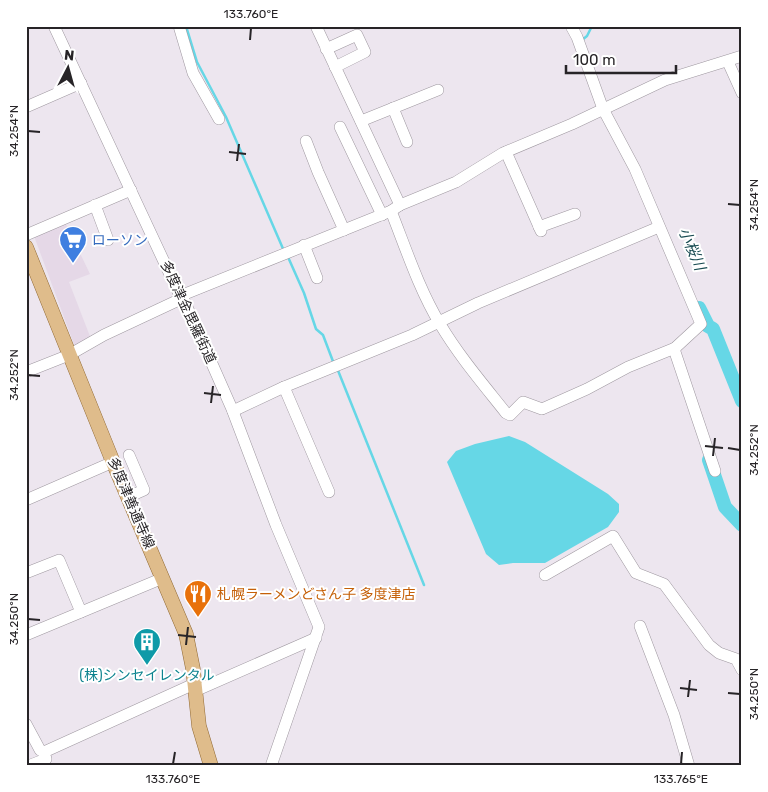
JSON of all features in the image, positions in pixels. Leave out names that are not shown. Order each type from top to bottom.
[{"type":"main road","name":"多度津善通寺線","points":[[26,248],[68,355],[186,634],[199,726],[211,766]]},
{"type":"street","name":"多度津金毘羅街道","points":[[54,26],[182,297],[233,411],[276,526],[319,627],[316,638]]},
{"type":"street","points":[[179,26],[193,73],[219,119]]},
{"type":"street","points":[[316,26],[361,121],[391,210],[415,272],[439,322],[463,360],[506,413],[510,415],[522,402],[542,409],[587,389],[628,367],[676,353],[700,324],[635,169],[603,109],[577,37],[571,26]]},
{"type":"street","points":[[326,49],[357,35],[365,52],[334,67]]},
{"type":"street","points":[[26,372],[68,355],[104,335],[182,297],[456,182],[506,152],[665,80],[728,62],[742,56]]},
{"type":"street","points":[[728,62],[742,93]]},
{"type":"street","points":[[26,107],[81,83]]},
{"type":"street","points":[[361,121],[438,90]]},
{"type":"street","points":[[393,108],[407,142]]},
{"type":"street","points":[[340,127],[344,144],[361,180],[391,210]]},
{"type":"street","points":[[306,141],[344,230]]},
{"type":"street","points":[[506,152],[540,229],[575,214]]},
{"type":"street","points":[[26,235],[131,190]]},
{"type":"street","points":[[95,205],[108,240]]},
{"type":"street","points":[[233,411],[284,387],[439,322],[478,303],[659,227]]},
{"type":"street","points":[[304,246],[317,278]]},
{"type":"street","points":[[676,353],[715,471]]},
{"type":"street","points":[[284,387],[329,492]]},
{"type":"street","points":[[128,497],[144,490],[129,455]]},
{"type":"street","points":[[26,500],[113,462]]},
{"type":"street","points":[[545,574],[613,536],[636,573],[664,584],[709,645],[718,653],[736,659],[742,670]]},
{"type":"street","points":[[26,573],[59,560],[81,612]]},
{"type":"street","points":[[26,635],[163,578]]},
{"type":"street","points":[[640,626],[674,715],[689,766]]},
{"type":"street","points":[[44,752],[316,638]]},
{"type":"street","points":[[271,766],[316,638]]},
{"type":"street","points":[[26,724],[40,750],[44,752],[46,759],[28,766]]},
{"type":"shaded area","points":[[66,224],[90,274],[69,282],[91,339],[75,347],[34,236]]},
{"type":"water","points":[[509,436],[525,442],[608,494],[619,504],[619,512],[608,527],[545,563],[499,565],[486,554],[447,462],[456,451],[475,444]]},
{"type":"waterway","points":[[186,26],[197,62],[226,117],[284,251]]},
{"type":"waterway","points":[[582,40],[587,36],[592,26]]},
{"type":"waterway","points":[[288,257],[304,293],[316,329],[323,335],[334,364]]},
{"type":"waterway","name":"小桜川","points":[[699,308],[708,326],[713,329],[742,401]]},
{"type":"waterway","points":[[337,368],[424,585]]},
{"type":"waterway","points":[[709,460],[725,507],[742,525]]},
{"type":"place","name":"ローソン","points":[[73,264]]},
{"type":"place","name":"札幌ラーメンどさん子 多度津店","points":[[198,618]]},
{"type":"place","name":"(株)シンセイレンタル","points":[[147,666]]}]
